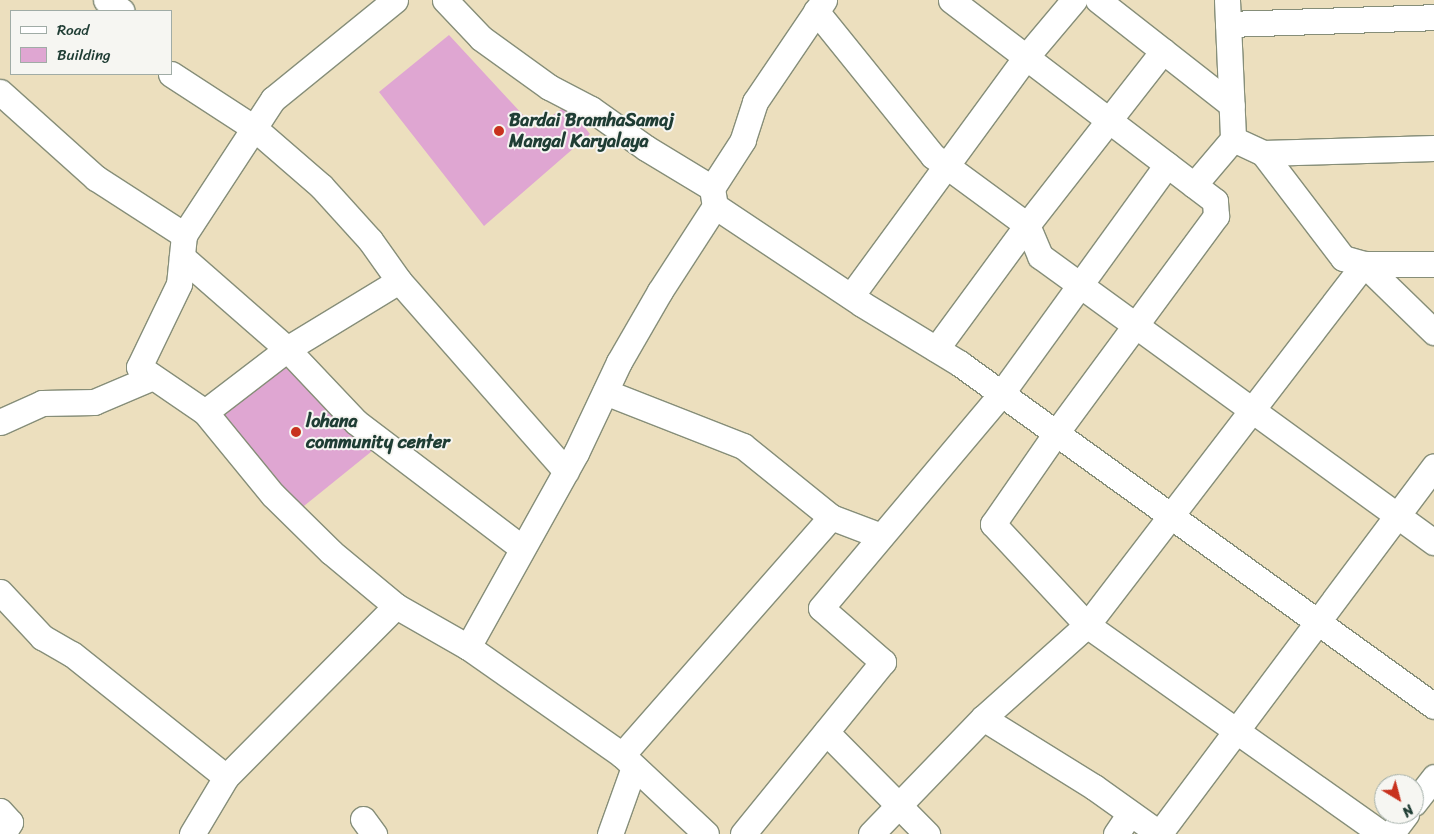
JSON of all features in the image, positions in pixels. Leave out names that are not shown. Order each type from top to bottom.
[{"type":"street","points":[[106,0],[121,10]]},
{"type":"street","points":[[395,0],[272,99],[183,246],[179,284],[139,368],[205,412],[273,495],[331,552],[396,606],[468,647],[628,761],[706,834]]},
{"type":"street","points":[[444,0],[481,38],[549,87],[591,109],[851,296],[936,349],[1001,394],[1434,706]]},
{"type":"street","points":[[951,0],[1215,201],[1216,216],[1056,434],[993,524],[1087,625],[1382,834]]},
{"type":"street","points":[[851,296],[945,165],[1026,57],[1074,0]]},
{"type":"street","points":[[1098,0],[1232,105]]},
{"type":"street","points":[[1194,186],[1233,138],[1227,12],[1434,16],[1434,0]]},
{"type":"street","points":[[468,647],[566,471],[619,362],[714,197],[743,140],[755,102],[820,5],[933,156],[1027,225],[1040,256],[1434,542]]},
{"type":"street","points":[[936,349],[1027,225],[1163,51]]},
{"type":"street","points":[[172,75],[254,128],[321,186],[370,240],[399,281],[566,471]]},
{"type":"street","points":[[0,92],[96,178],[183,246],[287,348],[356,422],[522,548]]},
{"type":"street","points":[[1233,138],[1263,153],[1343,258],[1364,264],[1434,264]]},
{"type":"street","points":[[1263,153],[1434,148]]},
{"type":"street","points":[[743,834],[883,662],[821,608],[1001,394],[1081,286],[1167,164]]},
{"type":"street","points":[[1364,264],[1434,332]]},
{"type":"street","points":[[871,834],[982,718],[1087,625],[1364,264]]},
{"type":"street","points":[[205,412],[287,348],[399,281]]},
{"type":"street","points":[[1,419],[42,403],[94,402],[153,377]]},
{"type":"street","points":[[605,392],[742,446],[831,517],[881,536]]},
{"type":"street","points":[[982,718],[1094,787],[1159,834],[1434,467]]},
{"type":"street","points":[[610,834],[628,761],[831,517]]},
{"type":"street","points":[[0,592],[42,637],[72,654],[226,777]]},
{"type":"street","points":[[192,834],[226,777],[396,606]]},
{"type":"street","points":[[826,732],[927,834]]},
{"type":"street","points":[[1424,790],[1434,777]]},
{"type":"street","points":[[0,811],[10,822],[3,834]]},
{"type":"street","points":[[1116,834],[1130,813]]},
{"type":"street","points":[[1390,834],[1398,824]]},
{"type":"building","name":"Bardai BramhaSamaj Mangal Karyalaya","points":[[449,35],[535,128],[567,105],[590,134],[484,226],[379,92]]},
{"type":"building","name":"lohana community center","points":[[280,363],[377,447],[299,510],[220,416]]},
{"type":"place","name":"Bardai BramhaSamaj Mangal Karyalaya","points":[[499,131]]},
{"type":"place","name":"lohana community center","points":[[296,432]]}]
